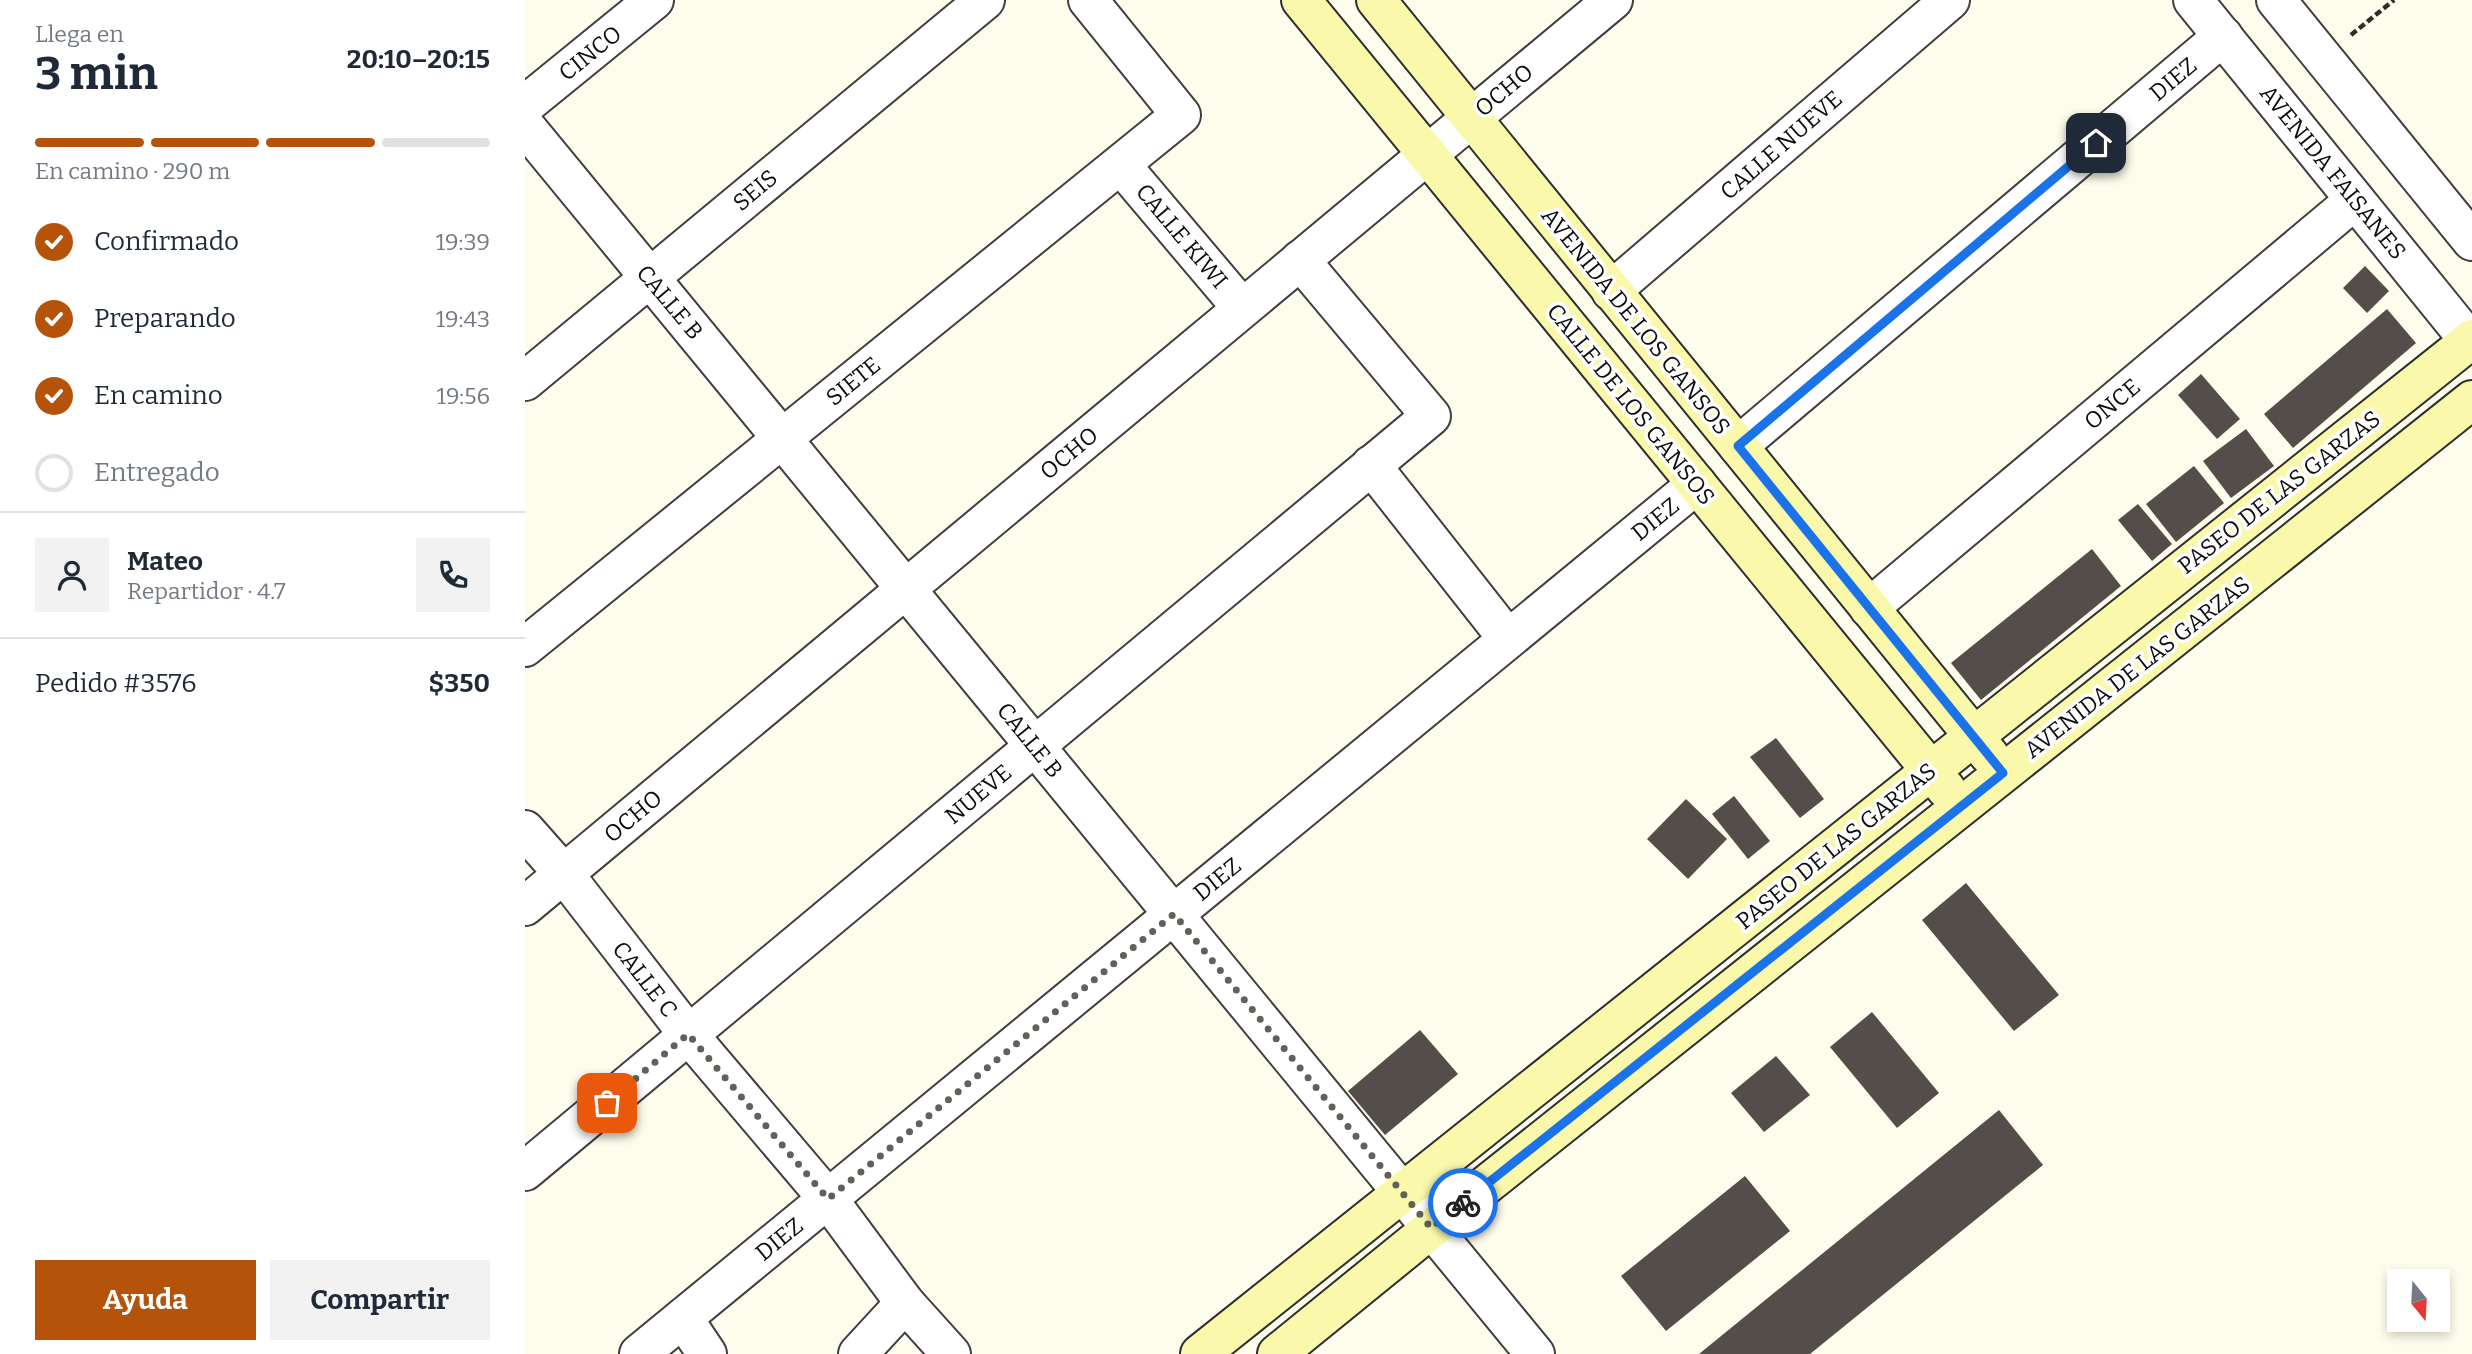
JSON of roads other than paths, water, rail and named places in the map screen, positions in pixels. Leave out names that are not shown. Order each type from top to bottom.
[{"type":"main road","name":"CALLE DE LOS GANSOS","points":[[1301,0],[1961,808]]},
{"type":"main road","name":"AVENIDA DE LOS GANSOS","points":[[1375,0],[2003,773]]},
{"type":"main road","name":"PASEO DE LAS GARZAS","points":[[1200,1354],[2471,341]]},
{"type":"main road","name":"AVENIDA DE LAS GARZAS","points":[[1277,1354],[1431,1228],[2472,400]]},
{"type":"street","name":"CINCO","points":[[525,105],[654,0]]},
{"type":"street","name":"SEIS","points":[[525,380],[985,0]]},
{"type":"street","name":"SIETE","points":[[525,647],[1181,116],[1088,0]]},
{"type":"street","name":"OCHO","points":[[525,906],[1613,0]]},
{"type":"street","name":"CALLE NUEVE","points":[[1611,291],[1950,0]]},
{"type":"street","name":"AVENIDA FAISANES","points":[[2193,0],[2471,341]]},
{"type":"street","points":[[2276,0],[2472,241]]},
{"type":"street","name":"DIEZ","points":[[1738,446],[2223,36]]},
{"type":"street","name":"CALLE B","points":[[525,126],[1535,1354]]},
{"type":"street","name":"CALLE KIWI","points":[[1121,165],[1243,308]]},
{"type":"street","name":"ONCE","points":[[1869,608],[2355,200]]},
{"type":"street","name":"NUEVE","points":[[525,1171],[1431,416],[1300,260]]},
{"type":"street","points":[[1371,466],[1508,639]]},
{"type":"street","name":"DIEZ","points":[[639,1354],[1697,484]]},
{"type":"street","name":"CALLE C","points":[[525,830],[563,874],[688,1034],[828,1199],[905,1303],[951,1354]]},
{"type":"street","points":[[858,1354],[905,1303]]},
{"type":"street","points":[[683,1318],[707,1354]]}]
